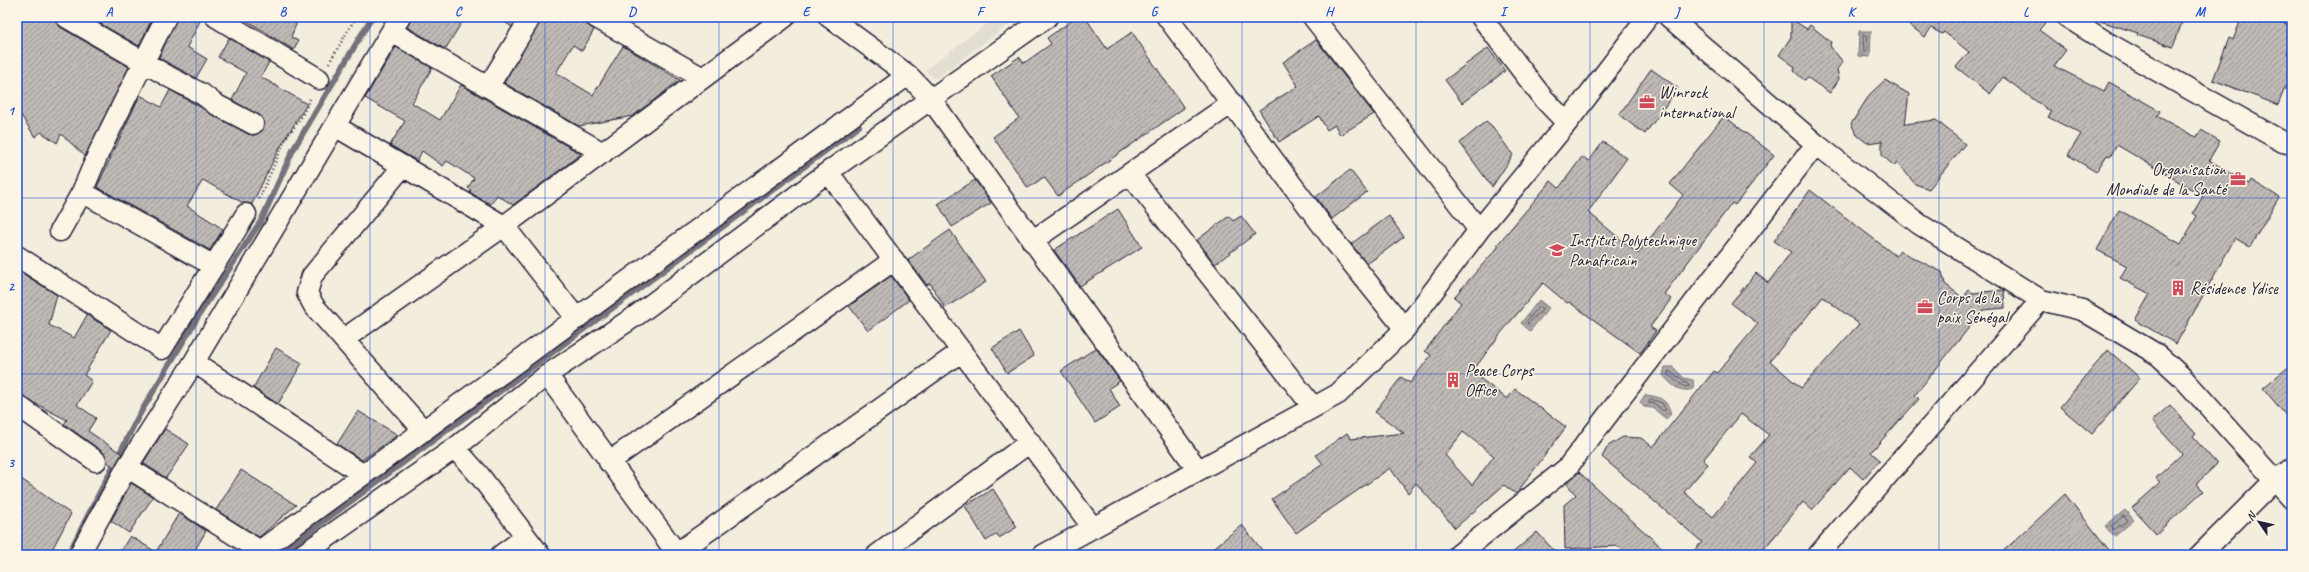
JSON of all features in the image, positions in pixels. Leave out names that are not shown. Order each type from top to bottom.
[{"type":"street","points":[[66,17],[142,62],[253,124]]},
{"type":"street","points":[[60,231],[82,192],[142,62],[166,17]]},
{"type":"street","points":[[216,17],[319,80]]},
{"type":"street","points":[[488,87],[531,17]]},
{"type":"street","points":[[595,17],[703,78]]},
{"type":"street","points":[[344,339],[504,226],[785,17]]},
{"type":"street","points":[[829,17],[908,75],[930,98],[1198,470]]},
{"type":"street","points":[[302,555],[455,448],[547,375],[637,315],[828,172],[930,98],[1047,17]]},
{"type":"street","points":[[1313,17],[1479,230]]},
{"type":"street","points":[[1481,17],[1539,93],[1567,123]]},
{"type":"street","points":[[1669,17],[1816,144],[1919,224],[2041,300],[2082,310],[2158,355],[2182,377],[2292,499]]},
{"type":"street","points":[[2067,17],[2108,43],[2276,138],[2292,144]]},
{"type":"street","points":[[1173,19],[1232,103],[1331,237],[1405,329]]},
{"type":"street","points":[[1043,555],[1338,394],[1405,329],[1479,230],[1567,123],[1643,20]]},
{"type":"street","points":[[79,555],[127,467],[194,362],[396,24],[488,87],[603,153]]},
{"type":"street","points":[[127,467],[257,553],[362,474],[424,431],[908,75]]},
{"type":"street","points":[[1032,241],[1232,103]]},
{"type":"street","points":[[335,126],[504,226],[576,319]]},
{"type":"street","points":[[1458,555],[1567,468],[1816,144]]},
{"type":"street","points":[[404,166],[312,276],[307,293],[314,306],[424,431]]},
{"type":"street","points":[[828,172],[1093,528]]},
{"type":"street","points":[[1130,174],[1313,407]]},
{"type":"street","points":[[82,192],[214,266]]},
{"type":"street","points":[[17,256],[162,350],[246,214]]},
{"type":"street","points":[[609,462],[894,260]]},
{"type":"street","points":[[1818,555],[2041,300]]},
{"type":"street","points":[[547,375],[677,554],[962,351]]},
{"type":"street","points":[[194,362],[362,474]]},
{"type":"street","points":[[17,405],[96,461]]},
{"type":"street","points":[[877,555],[1030,442]]},
{"type":"street","points":[[455,448],[480,476],[540,555]]},
{"type":"street","points":[[2200,555],[2275,480],[2292,469]]},
{"type":"street","points":[[502,555],[526,537]]},
{"type":"path","points":[[246,214],[254,211],[287,136],[300,120],[319,80],[356,17]]},
{"type":"shaded area","points":[[996,17],[1019,17],[935,79],[925,70]]},
{"type":"water","points":[[1859,31],[1871,31],[1870,57],[1858,56]]},
{"type":"water","points":[[1539,300],[1549,308],[1530,331],[1521,323]]},
{"type":"water","points":[[1665,367],[1673,367],[1684,378],[1693,380],[1694,389],[1685,390],[1677,388],[1673,385],[1663,375]]},
{"type":"water","points":[[1645,395],[1655,396],[1665,402],[1670,409],[1671,414],[1666,419],[1653,408],[1644,407],[1640,402]]},
{"type":"water","points":[[2125,510],[2134,520],[2114,537],[2105,526]]},
{"type":"building","points":[[17,17],[55,17],[60,27],[129,67],[85,156],[61,134],[57,143],[41,132],[35,137],[17,109]]},
{"type":"building","points":[[89,17],[153,17],[139,46]]},
{"type":"building","points":[[177,17],[202,17],[187,47],[207,59],[196,78],[159,58]]},
{"type":"building","points":[[241,17],[299,17],[291,37],[298,41],[294,50]]},
{"type":"building","points":[[413,17],[465,17],[446,48],[443,48],[407,27]]},
{"type":"building","points":[[497,17],[518,17],[512,27]]},
{"type":"building","points":[[542,17],[584,17],[585,23],[594,30],[582,51],[573,45],[556,73],[593,95],[623,46],[680,80],[633,116],[579,126],[504,83]]},
{"type":"building","points":[[1077,17],[1085,17],[1107,49],[1132,32],[1184,108],[1058,196],[1044,177],[1028,188],[993,137],[1019,118],[991,76],[1019,57],[1024,63],[1051,44],[1047,38]]},
{"type":"building","points":[[1899,17],[2050,17],[2039,30],[2066,50],[2054,66],[2104,91],[2109,82],[2160,111],[2157,116],[2192,135],[2197,137],[2201,130],[2220,141],[2209,160],[2249,184],[2251,180],[2279,197],[2250,247],[2235,238],[2176,344],[2135,320],[2150,294],[2120,278],[2127,266],[2097,250],[2119,210],[2181,244],[2197,216],[2193,213],[2203,196],[2117,145],[2110,157],[2107,155],[2096,172],[2068,155],[2081,134],[2048,117],[2051,112],[2003,77],[1990,94],[1956,67],[1969,52],[1944,32],[1942,34],[1931,28],[1925,37]]},
{"type":"building","points":[[2100,17],[2184,17],[2173,47],[2137,35],[2138,33],[2100,21]]},
{"type":"building","points":[[2242,17],[2268,17],[2292,26],[2292,39],[2287,53],[2292,59],[2292,70],[2278,105],[2213,80],[2229,38],[2233,40]]},
{"type":"building","points":[[1791,19],[1807,29],[1810,25],[1831,42],[1830,46],[1843,62],[1837,69],[1839,79],[1830,93],[1808,78],[1804,80],[1794,71],[1795,67],[1779,55],[1791,37]]},
{"type":"building","points":[[229,38],[269,62],[261,77],[307,104],[279,149],[252,204],[243,203],[203,180],[187,206],[223,229],[210,250],[97,187],[140,95],[161,107],[170,90],[248,134],[254,135],[263,130],[264,124],[262,118],[232,100],[246,73],[218,57]]},
{"type":"building","points":[[1316,40],[1374,114],[1340,135],[1335,125],[1327,130],[1319,116],[1279,142],[1259,110],[1298,86],[1283,62]]},
{"type":"building","points":[[396,47],[432,68],[412,103],[440,120],[461,85],[581,154],[513,205],[497,195],[491,204],[477,197],[470,192],[471,190],[468,188],[474,178],[447,161],[443,166],[422,151],[417,161],[390,145],[405,121],[365,98]]},
{"type":"building","points":[[1488,48],[1505,71],[1462,103],[1445,80]]},
{"type":"building","points":[[1651,69],[1678,88],[1645,134],[1619,115]]},
{"type":"building","points":[[1885,80],[1909,94],[1905,124],[1936,120],[1965,144],[1929,189],[1915,184],[1897,162],[1894,166],[1882,155],[1882,141],[1867,143],[1857,135],[1851,124],[1870,94]]},
{"type":"building","points":[[1724,116],[1774,155],[1735,205],[1732,203],[1664,294],[1671,299],[1650,327],[1656,331],[1640,353],[1569,302],[1567,303],[1543,283],[1501,333],[1472,372],[1507,399],[1515,389],[1566,427],[1516,494],[1504,485],[1455,528],[1416,483],[1408,493],[1390,468],[1296,533],[1272,499],[1323,464],[1316,455],[1347,433],[1351,439],[1404,433],[1375,412],[1401,377],[1410,383],[1431,355],[1425,351],[1461,303],[1454,297],[1499,246],[1497,245],[1551,181],[1559,188],[1582,157],[1589,161],[1603,142],[1627,158],[1588,212],[1638,254],[1683,195],[1670,184]],"holes":[[[1463,432],[1494,456],[1472,485],[1445,455]]]},
{"type":"building","points":[[1486,121],[1492,126],[1513,155],[1492,187],[1460,143]]},
{"type":"building","points":[[1350,170],[1367,192],[1332,219],[1316,197]]},
{"type":"building","points":[[975,180],[991,203],[952,227],[938,204]]},
{"type":"building","points":[[1810,190],[1896,256],[1900,251],[1942,272],[1945,284],[1963,298],[1969,290],[1973,293],[2004,290],[2005,308],[1983,310],[1915,395],[1919,399],[1871,452],[1880,460],[1863,479],[1850,467],[1812,510],[1803,502],[1759,555],[1690,555],[1702,542],[1602,457],[1608,446],[1623,437],[1641,438],[1653,447],[1714,371],[1717,373],[1758,324],[1731,303],[1756,273],[1768,283],[1791,252],[1774,241]],"holes":[[[1823,297],[1859,324],[1801,388],[1770,361]],[[1741,414],[1769,435],[1750,457],[1757,463],[1713,517],[1684,492],[1708,464],[1703,460]]]},
{"type":"building","points":[[1118,209],[1142,247],[1080,286],[1054,250]]},
{"type":"building","points":[[1229,216],[1233,221],[1241,216],[1255,234],[1215,264],[1197,240]]},
{"type":"building","points":[[1389,216],[1404,237],[1367,264],[1351,244]]},
{"type":"building","points":[[950,230],[986,282],[945,308],[930,283],[927,285],[908,260]]},
{"type":"building","points":[[17,270],[57,295],[49,325],[74,338],[87,315],[111,330],[84,375],[92,381],[77,405],[96,418],[88,431],[122,454],[114,467],[107,462],[103,452],[64,424],[67,420],[17,394]]},
{"type":"building","points":[[891,276],[909,300],[868,331],[849,306]]},
{"type":"building","points":[[1019,331],[1034,356],[1007,373],[992,348]]},
{"type":"building","points":[[276,348],[302,363],[278,404],[253,388]]},
{"type":"building","points":[[1096,348],[1120,381],[1109,388],[1120,407],[1095,423],[1061,371]]},
{"type":"building","points":[[2108,350],[2140,378],[2092,434],[2060,407]]},
{"type":"building","points":[[2292,364],[2292,423],[2263,388]]},
{"type":"building","points":[[2170,405],[2196,434],[2193,437],[2217,464],[2196,484],[2203,491],[2156,534],[2132,508],[2160,483],[2156,478],[2182,454],[2152,421]]},
{"type":"building","points":[[358,411],[398,435],[362,460],[337,444]]},
{"type":"building","points":[[165,429],[189,444],[166,478],[143,463]]},
{"type":"building","points":[[241,470],[296,505],[259,537],[216,510]]},
{"type":"building","points":[[1579,472],[1670,555],[1628,555],[1618,546],[1565,549],[1564,505],[1576,495],[1566,483]]},
{"type":"building","points":[[17,476],[71,514],[49,555],[17,555]]},
{"type":"building","points":[[131,483],[153,497],[129,533],[111,521]]},
{"type":"building","points":[[993,489],[1017,527],[999,538],[997,534],[986,541],[965,506]]},
{"type":"building","points":[[2065,494],[2113,555],[1999,555],[2033,524]]},
{"type":"building","points":[[179,513],[206,531],[192,555],[118,555],[130,536],[156,552]]},
{"type":"building","points":[[1242,525],[1266,555],[1205,555]]},
{"type":"building","points":[[1537,532],[1558,555],[1510,555]]},
{"type":"waterway","points":[[68,555],[138,417],[202,310],[261,221],[293,150],[372,17]]},
{"type":"waterway","points":[[278,555],[859,126]]},
{"type":"place","name":"Winrock international","points":[[1647,102]]},
{"type":"place","name":"Organisation Mondiale de la Santé","points":[[2238,179]]},
{"type":"place","name":"Institut Polytechnique Panafricain","points":[[1557,250]]},
{"type":"place","name":"Résidence Ydise","points":[[2178,288]]},
{"type":"place","name":"Corps de la paix Sénégal","points":[[1925,307]]},
{"type":"place","name":"Peace Corps Office","points":[[1453,380]]}]
